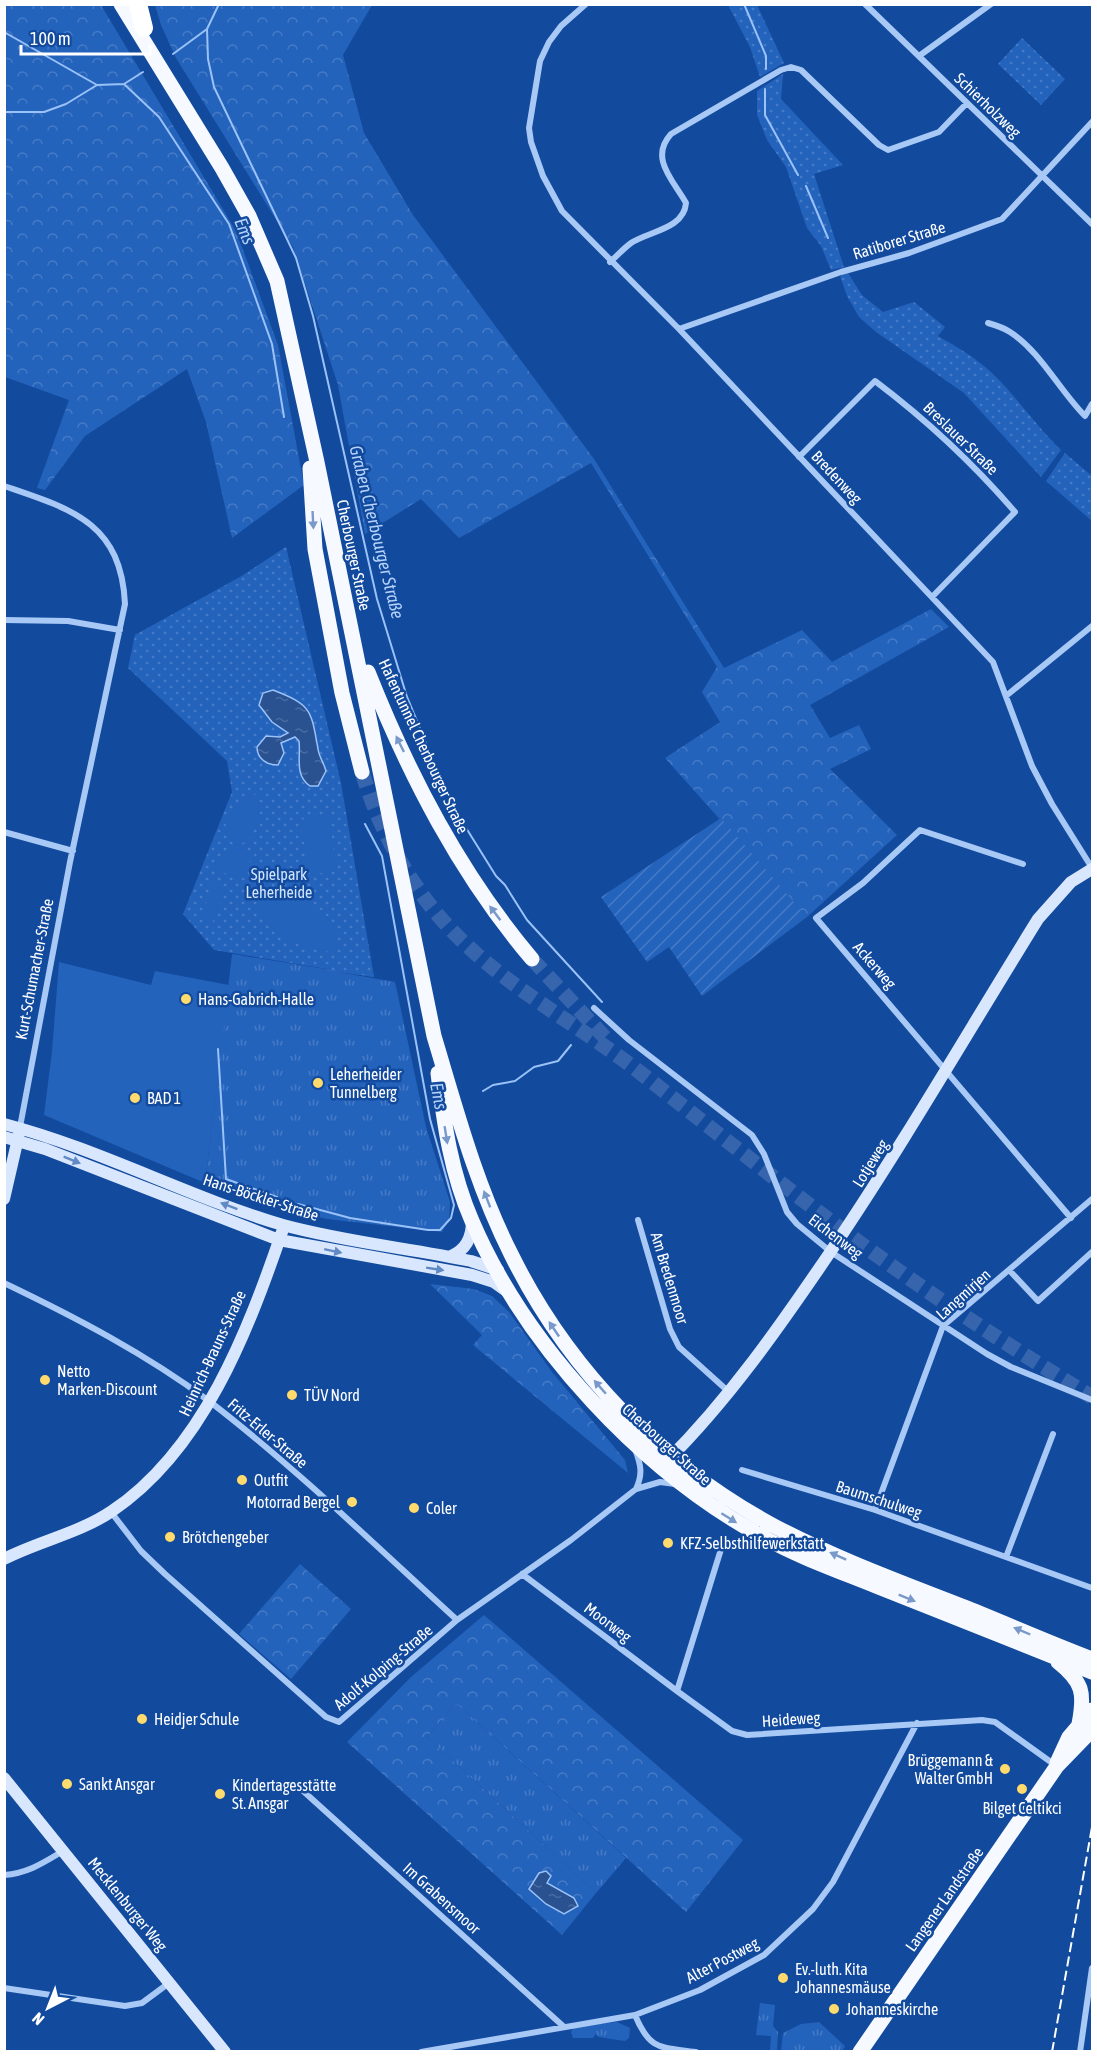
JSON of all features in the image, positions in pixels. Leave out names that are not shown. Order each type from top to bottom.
[{"type":"highway","points":[[138,4],[144,28]]},
{"type":"main road","name":"Cherbourger Straße","points":[[113,4],[144,55],[180,96]]},
{"type":"main road","name":"Cherbourger Straße","points":[[121,4],[149,53],[180,96]]},
{"type":"main road","name":"Cherbourger Straße","points":[[131,4],[266,251],[287,324],[434,1036],[446,1138],[472,1221],[498,1270],[518,1304],[564,1369],[632,1440],[666,1462],[808,1543],[1092,1659]]},
{"type":"main road","points":[[307,420],[315,549],[342,693],[362,772]]},
{"type":"main road","name":"Hafentunnel Cherbourger Straße","points":[[352,633],[379,700],[441,829],[491,908],[532,959]]},
{"type":"main road","name":"Cherbourger Straße","points":[[434,1036],[477,1171],[510,1253],[531,1293],[580,1364],[666,1462],[681,1484],[732,1519],[774,1543],[1092,1672]]},
{"type":"main road","points":[[510,1253],[504,1266],[498,1270],[522,1283],[531,1293]]},
{"type":"main road","points":[[1048,1654],[1078,1682],[1082,1692],[1086,1727]]},
{"type":"main road","name":"Langener Landstraße","points":[[860,2052],[1086,1727],[1092,1710]]},
{"type":"street","name":"Bredenweg","points":[[586,4],[561,27],[549,42],[540,61],[530,128],[531,142],[543,176],[562,211],[610,262],[679,329],[993,662],[1026,751],[1041,784],[1092,869]]},
{"type":"street","name":"Schierholzweg","points":[[865,4],[1092,224]]},
{"type":"street","points":[[919,56],[991,4]]},
{"type":"street","points":[[610,262],[631,243],[679,220],[685,211],[686,203],[660,158],[662,144],[671,134],[781,70],[791,67],[801,70],[879,146],[888,150],[939,132],[967,103]]},
{"type":"street","name":"Ratiborer Straße","points":[[679,329],[841,272],[909,253],[988,225],[1010,213],[1092,122]]},
{"type":"street","points":[[988,322],[1010,332],[1042,363],[1060,390],[1084,416],[1092,404]]},
{"type":"street","name":"Breslauer Straße","points":[[799,457],[875,381],[922,417],[976,466],[1015,512],[932,597]]},
{"type":"street","name":"Kurt-Schumacher-Straße","points":[[4,486],[76,513],[97,530],[113,551],[124,577],[125,604],[4,1199]]},
{"type":"street","points":[[4,620],[68,621],[120,630]]},
{"type":"street","points":[[1006,696],[1092,626]]},
{"type":"street","name":"Ackerweg","points":[[1023,864],[920,830],[863,883],[816,918],[1071,1218]]},
{"type":"street","points":[[4,832],[73,851]]},
{"type":"street","name":"Lotjeweg","points":[[666,1462],[730,1393],[778,1331],[947,1071],[1038,919],[1071,882],[1092,869]]},
{"type":"street","name":"Eichenweg","points":[[594,1008],[629,1040],[752,1135],[764,1154],[792,1219],[831,1252],[943,1326],[1011,1367],[1092,1400]]},
{"type":"street","name":"Hans-Böckler-Straße","points":[[4,1124],[20,1127],[284,1225],[376,1245],[451,1256],[498,1270]]},
{"type":"street","name":"Hans-Böckler-Straße","points":[[4,1137],[279,1240],[483,1277],[507,1291],[518,1304]]},
{"type":"street","name":"Langmirjen","points":[[875,1510],[943,1326],[1092,1198]]},
{"type":"street","name":"Am Bredenmoor","points":[[638,1220],[670,1329],[679,1347],[730,1393]]},
{"type":"street","points":[[451,1256],[466,1244],[470,1237],[472,1221]]},
{"type":"street","name":"Heinrich-Brauns-Straße","points":[[4,1559],[111,1512],[162,1468],[191,1433],[238,1342],[284,1225]]},
{"type":"street","points":[[1010,1270],[1038,1301],[1092,1252]]},
{"type":"street","points":[[483,1277],[498,1270]]},
{"type":"street","name":"Fritz-Erler-Straße","points":[[4,1283],[108,1337],[208,1401],[317,1492],[457,1620]]},
{"type":"street","points":[[1006,1557],[1053,1434]]},
{"type":"street","points":[[632,1440],[641,1466],[641,1478],[636,1489]]},
{"type":"street","name":"Baumschulweg","points":[[742,1470],[875,1510],[1092,1588]]},
{"type":"street","name":"Adolf-Kolping-Straße","points":[[111,1512],[141,1551],[165,1574],[326,1718],[339,1722],[457,1620],[571,1540],[636,1489],[660,1482],[681,1484]]},
{"type":"street","points":[[677,1691],[722,1546]]},
{"type":"street","name":"Heinrich-Brauns-Straße","points":[[4,1554],[22,1550]]},
{"type":"street","name":"Moorweg","points":[[522,1574],[677,1691]]},
{"type":"street","name":"Heideweg","points":[[677,1691],[732,1731],[747,1735],[982,1720],[995,1722],[1057,1766]]},
{"type":"street","name":"Alter Postweg","points":[[421,2052],[635,2014],[700,1990],[764,1955],[813,1908],[834,1882],[917,1724]]},
{"type":"street","name":"Mecklenburger Weg","points":[[4,1778],[225,2052]]},
{"type":"street","name":"Im Grabensmoor","points":[[302,1790],[563,2026]]},
{"type":"street","points":[[4,1875],[20,1873],[37,1867],[63,1850]]},
{"type":"street","points":[[1080,2052],[1091,1994],[1092,1968]]},
{"type":"street","points":[[4,1988],[124,2006],[142,2003],[169,1982]]},
{"type":"street","points":[[635,2014],[644,2036],[660,2047],[696,2052]]},
{"type":"green space","points":[[4,5],[101,5],[236,231],[278,345],[304,485],[232,538],[206,422],[187,369],[85,436],[45,490],[37,488],[69,400],[5,377]]},
{"type":"green space","points":[[155,5],[372,5],[343,55],[364,133],[413,215],[594,459],[724,668],[802,630],[832,662],[931,609],[949,627],[810,705],[830,738],[859,725],[871,749],[830,769],[897,835],[807,917],[665,758],[720,722],[702,692],[717,667],[591,463],[459,538],[421,499],[365,534],[338,385],[293,247],[176,58]]},
{"type":"green space","points":[[728,5],[757,5],[784,63],[760,77],[750,47]]},
{"type":"green space","points":[[1022,38],[1065,79],[1041,105],[998,64]]},
{"type":"green space","points":[[783,74],[781,99],[843,165],[814,174],[844,267],[831,270],[821,246],[807,228],[786,167],[767,140],[757,115],[757,91]]},
{"type":"green space","points":[[848,273],[862,295],[883,312],[914,302],[945,327],[938,336],[973,358],[1001,382],[1061,450],[1041,477],[964,393],[876,332],[859,317],[847,296],[840,276]]},
{"type":"green space","points":[[1065,453],[1092,476],[1092,521],[1046,481]]},
{"type":"green space","points":[[286,547],[374,977],[338,972],[395,982],[426,1127],[450,1202],[449,1220],[442,1232],[327,1219],[257,1202],[205,1183],[232,954],[331,970],[329,891],[135,635],[242,576]]},
{"type":"green space","name":"Spielpark Leherheide","points":[[286,547],[341,783],[374,977],[214,950],[183,914],[232,792],[227,761],[128,668],[135,635],[242,576]]},
{"type":"green space","points":[[257,793],[260,826],[255,827],[250,838],[238,846],[235,845],[227,830],[228,816],[236,807]]},
{"type":"green space","points":[[328,814],[337,869],[310,876],[300,820]]},
{"type":"green space","points":[[721,818],[807,917],[702,996],[669,947],[647,962],[601,897]]},
{"type":"green space","points":[[233,846],[255,854],[239,876],[227,873],[217,875],[214,871],[217,858]]},
{"type":"green space","points":[[212,883],[225,891],[212,924],[202,919]]},
{"type":"green space","points":[[288,898],[319,908],[326,915],[334,931],[336,953],[310,948],[290,940],[265,918],[257,906],[267,899]]},
{"type":"green space","points":[[59,962],[151,985],[155,971],[229,985],[205,1183],[44,1115]]},
{"type":"green space","points":[[430,1284],[474,1289],[492,1296],[509,1312],[552,1372],[625,1460],[628,1473],[473,1345],[482,1335]]},
{"type":"green space","points":[[300,1564],[351,1609],[291,1679],[239,1634]]},
{"type":"green space","points":[[484,1615],[743,1840],[686,1912],[456,1703],[427,1737],[596,1893],[562,1935],[347,1742],[411,1677]]},
{"type":"green space","points":[[456,1703],[626,1858],[596,1893],[427,1737]]},
{"type":"green space","points":[[760,2003],[775,2005],[773,2026],[778,2032],[777,2051],[770,2051],[771,2036],[756,2035]]},
{"type":"green space","points":[[617,2022],[630,2028],[629,2038],[625,2041],[598,2037],[596,2034],[593,2038],[573,2038],[571,2032],[574,2027]]},
{"type":"green space","points":[[819,2022],[845,2046],[842,2051],[781,2051],[783,2033],[801,2024]]},
{"type":"water","points":[[273,690],[296,700],[308,710],[326,771],[318,786],[310,786],[302,777],[299,765],[299,741],[295,737],[281,743],[284,753],[278,765],[270,764],[261,758],[257,751],[257,747],[266,736],[280,737],[288,733],[272,722],[259,705],[263,693]]},
{"type":"water","points":[[546,1871],[551,1876],[547,1883],[574,1898],[578,1906],[564,1914],[546,1904],[529,1889],[539,1873]]},
{"type":"waterway","points":[[173,54],[207,29],[219,4]]},
{"type":"waterway","points":[[744,4],[766,56],[766,69]]},
{"type":"waterway","name":"Graben Cherbourger Straße","points":[[207,29],[208,59],[214,87],[296,258],[313,316],[377,599],[407,697],[433,760],[463,823],[496,876],[505,885],[527,920],[602,1002]]},
{"type":"waterway","points":[[4,32],[97,85],[124,84],[143,72]]},
{"type":"waterway","name":"Ems","points":[[124,84],[159,117],[229,224],[272,344],[284,417]]},
{"type":"waterway","points":[[4,112],[44,112],[66,104],[97,85]]},
{"type":"waterway","points":[[765,89],[765,115],[798,175]]},
{"type":"waterway","points":[[806,186],[828,238]]},
{"type":"waterway","name":"Ems","points":[[298,1204],[350,1218],[428,1230],[440,1230],[451,1218],[454,1205],[430,1119],[382,856],[365,824]]},
{"type":"waterway","name":"Graben Cherbourger Straße","points":[[483,1091],[493,1085],[515,1081],[534,1067],[558,1061],[571,1045]]},
{"type":"waterway","name":"Ems","points":[[218,1049],[226,1179],[277,1197]]},
{"type":"tunnel","points":[[362,772],[376,812],[405,870],[444,922],[489,965],[617,1055],[801,1199],[899,1271],[995,1336],[1092,1397]]},
{"type":"tunnel","points":[[532,959],[610,1043]]},
{"type":"railway","points":[[1052,2052],[1092,1827]]},
{"type":"place","name":"Hans-Gabrich-Halle","points":[[186,999]]},
{"type":"place","name":"Leherheider Tunnelberg","points":[[318,1083]]},
{"type":"place","name":"BAD 1","points":[[135,1098]]},
{"type":"place","name":"Netto Marken-Discount","points":[[45,1380]]},
{"type":"place","name":"TÜV Nord","points":[[292,1395]]},
{"type":"place","name":"Outfit","points":[[242,1480]]},
{"type":"place","name":"Motorrad Bergel","points":[[352,1502]]},
{"type":"place","name":"Coler","points":[[414,1508]]},
{"type":"place","name":"Brötchengeber","points":[[170,1537]]},
{"type":"place","name":"KFZ-Selbsthilfewerkstatt","points":[[668,1543]]},
{"type":"place","name":"Heidjer Schule","points":[[142,1719]]},
{"type":"place","name":"Brüggemann & Walter GmbH","points":[[1005,1769]]},
{"type":"place","name":"Sankt Ansgar","points":[[67,1784]]},
{"type":"place","name":"Bilget Celtikci","points":[[1022,1789]]},
{"type":"place","name":"Kindertagesstätte St. Ansgar","points":[[220,1794]]},
{"type":"place","name":"Ev.-luth. Kita Johannesmäuse","points":[[783,1978]]},
{"type":"place","name":"Johanneskirche","points":[[834,2009]]}]
